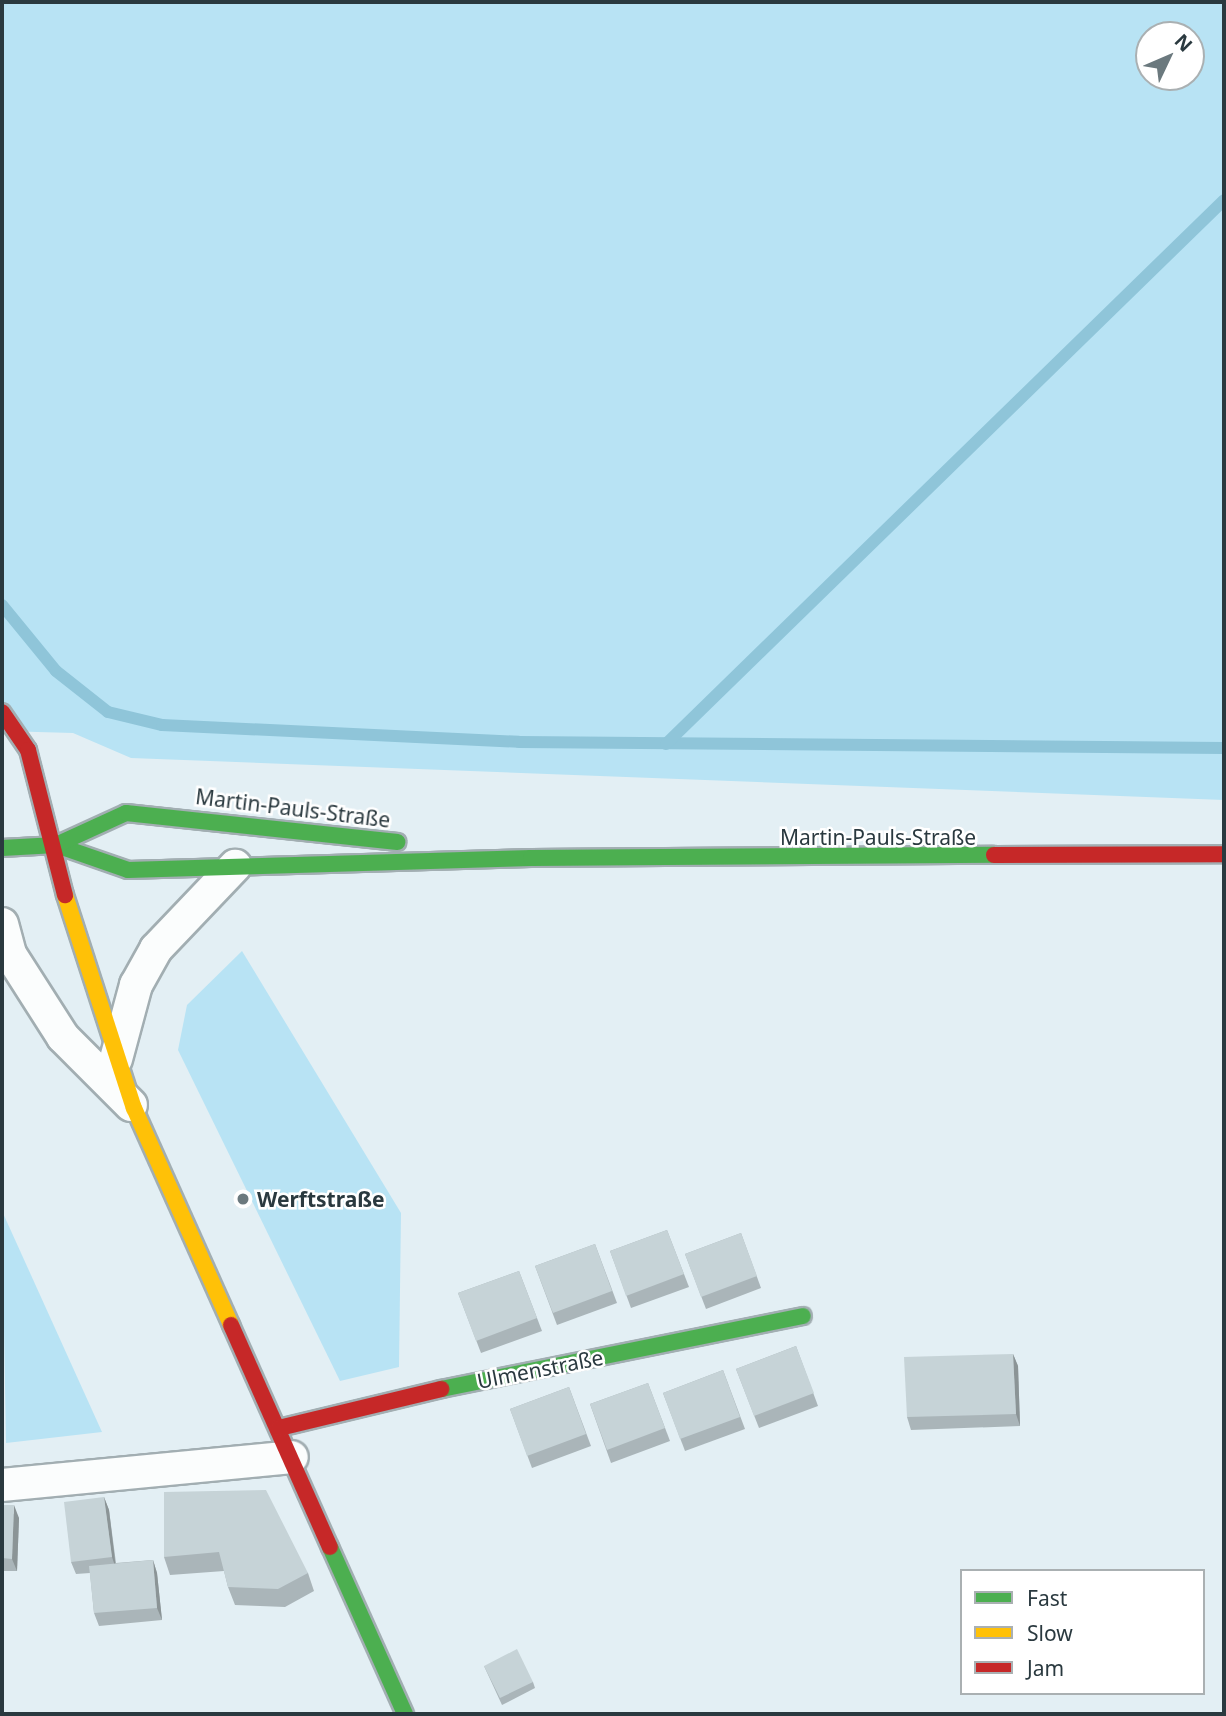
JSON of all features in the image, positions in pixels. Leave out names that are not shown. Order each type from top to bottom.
[{"type":"street","points":[[2,712],[28,750],[56,845],[79,951],[134,1108],[405,1714]]},
{"type":"street","name":"Martin-Pauls-Straße","points":[[2,848],[56,845],[126,813],[152,813],[531,858]]},
{"type":"street","name":"Martin-Pauls-Straße","points":[[56,845],[128,870],[531,858],[1224,854]]},
{"type":"street","points":[[116,1059],[136,985],[156,949],[234,866]]},
{"type":"street","points":[[2,924],[10,954],[63,1037],[134,1108]]},
{"type":"street","name":"Ulmenstraße","points":[[279,1428],[415,1394],[803,1316]]},
{"type":"street","points":[[2,1485],[292,1457]]},
{"type":"shaded area","points":[[2,2],[1224,2],[1224,800],[131,758],[73,733],[2,731]]},
{"type":"shaded area","points":[[242,951],[401,1213],[399,1367],[340,1381],[178,1050],[187,1005]]},
{"type":"shaded area","points":[[2,1211],[102,1432],[6,1443]]},
{"type":"building","points":[[667,1230],[684,1274],[626,1296],[610,1251]]},
{"type":"building","points":[[741,1233],[757,1276],[701,1297],[685,1254]]},
{"type":"building","points":[[595,1244],[612,1291],[553,1313],[535,1266]]},
{"type":"building","points":[[519,1271],[537,1318],[476,1341],[458,1293]]},
{"type":"building","points":[[796,1346],[814,1393],[754,1416],[736,1369]]},
{"type":"building","points":[[1013,1354],[1016,1414],[907,1417],[904,1357]]},
{"type":"building","points":[[723,1370],[740,1417],[680,1439],[663,1393]]},
{"type":"building","points":[[648,1383],[665,1428],[607,1450],[590,1404]]},
{"type":"building","points":[[569,1387],[586,1434],[527,1456],[510,1409]]},
{"type":"building","points":[[266,1490],[308,1573],[278,1589],[228,1587],[219,1552],[164,1557],[164,1492]]},
{"type":"building","points":[[104,1497],[112,1557],[71,1562],[64,1502]]},
{"type":"building","points":[[2,1505],[14,1505],[12,1559],[2,1558]]},
{"type":"building","points":[[153,1560],[157,1608],[94,1613],[89,1566]]},
{"type":"building","points":[[517,1649],[533,1682],[500,1698],[484,1666]]},
{"type":"waterway","points":[[666,744],[1224,200]]},
{"type":"waterway","points":[[2,605],[56,671],[108,712],[162,725],[519,742],[1224,748]]},
{"type":"traffic: fast","points":[[2,848],[56,845],[126,813],[397,842]]},
{"type":"traffic: fast","points":[[56,845],[128,870],[531,858],[994,855]]},
{"type":"traffic: fast","points":[[441,1389],[803,1316]]},
{"type":"traffic: fast","points":[[330,1547],[405,1714]]},
{"type":"traffic: slow","points":[[65,895],[134,1108],[231,1325]]},
{"type":"traffic: jam","points":[[2,712],[28,750],[65,895]]},
{"type":"traffic: jam","points":[[994,855],[1224,854]]},
{"type":"traffic: jam","points":[[231,1325],[330,1547]]},
{"type":"traffic: jam","points":[[279,1428],[441,1389]]},
{"type":"place","name":"Werftstraße","points":[[243,1199]]}]
